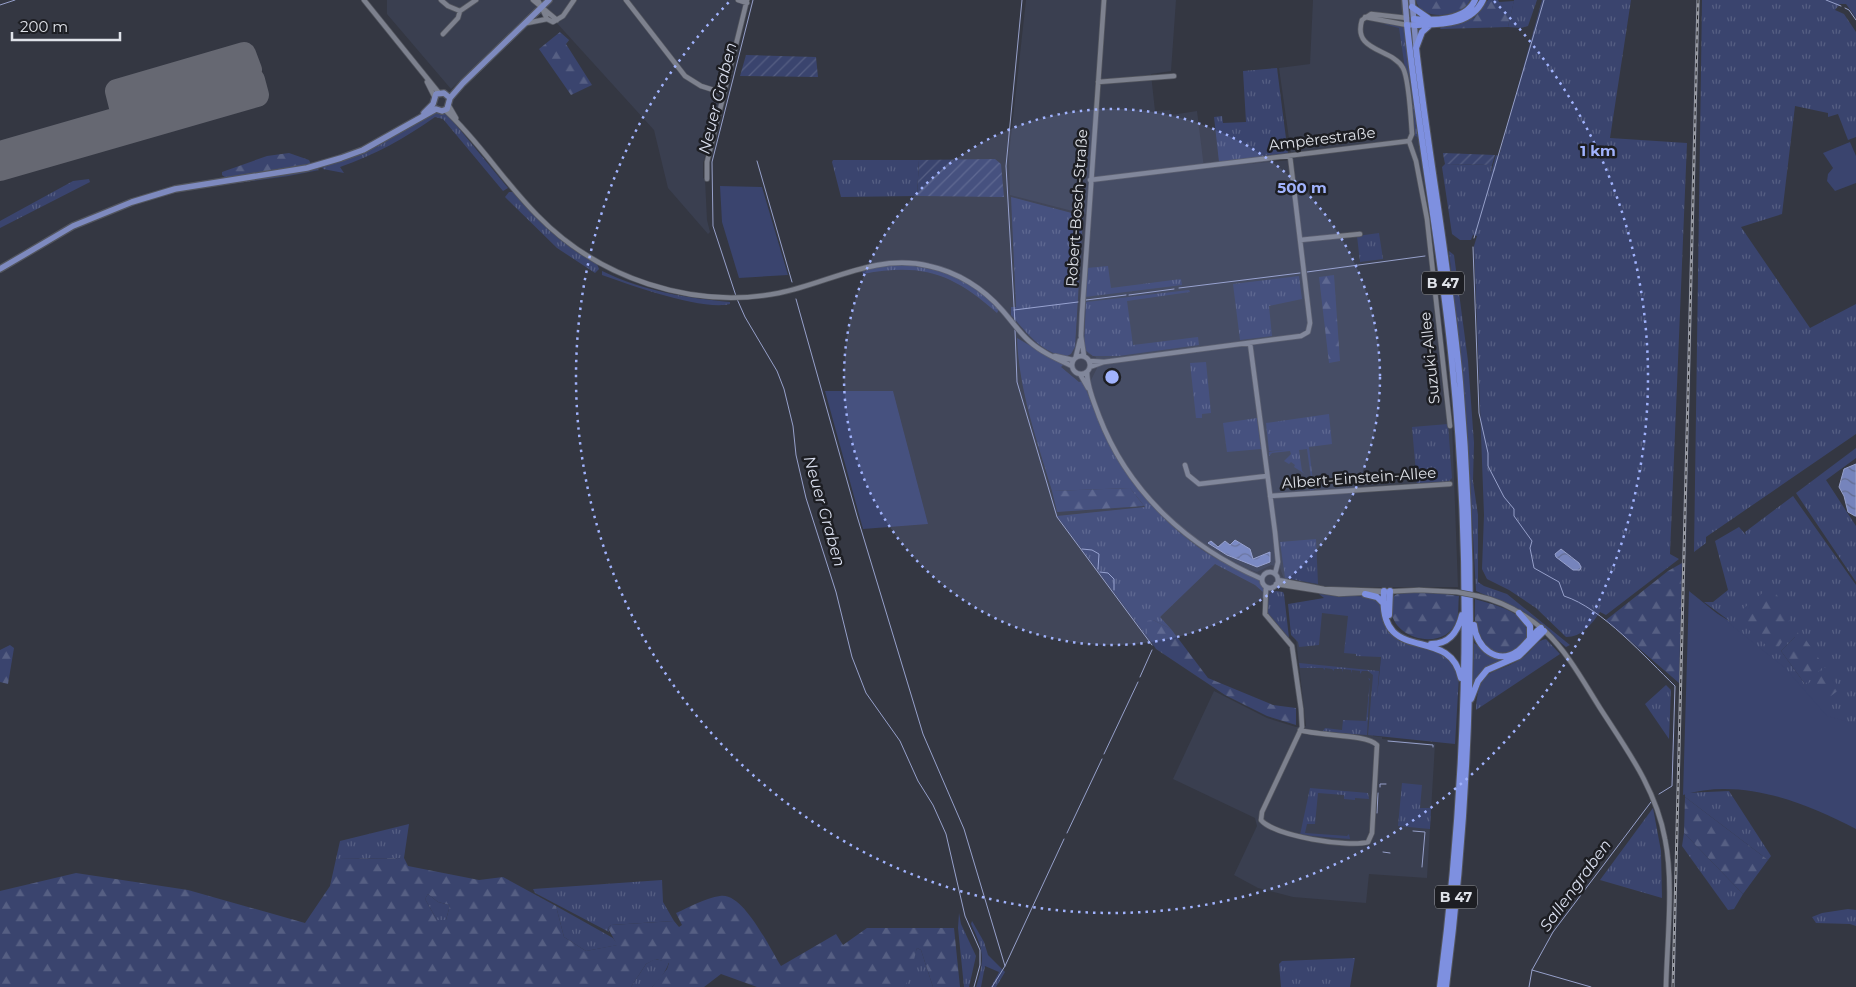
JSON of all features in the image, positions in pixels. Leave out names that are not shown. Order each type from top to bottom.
[{"type":"highway","points":[[1416,48],[1422,32],[1432,22],[1469,10],[1475,0]]},
{"type":"highway","points":[[1410,22],[1432,22],[1467,18],[1477,10],[1483,0]]},
{"type":"highway","points":[[1412,3],[1421,15],[1432,22]]},
{"type":"highway","name":"B 47","points":[[1410,22],[1452,362],[1468,608],[1458,812],[1440,987]]},
{"type":"highway","name":"B 47","points":[[1416,48],[1448,275],[1460,379],[1467,489],[1470,702],[1465,806],[1446,987]]},
{"type":"highway","points":[[1387,591],[1389,613],[1394,628],[1407,638],[1416,641],[1436,644],[1451,638],[1468,608]]},
{"type":"highway","points":[[1387,591],[1384,604],[1388,621],[1398,636],[1415,644],[1440,648],[1455,660],[1459,667],[1464,694]]},
{"type":"highway","points":[[1365,594],[1377,597],[1384,604]]},
{"type":"highway","points":[[1468,608],[1475,635],[1485,651],[1497,656],[1511,654],[1520,649],[1542,629]]},
{"type":"highway","points":[[1519,612],[1530,626],[1530,635],[1527,641]]},
{"type":"highway","points":[[1470,702],[1478,681],[1487,670],[1493,665],[1519,656],[1542,629]]},
{"type":"main road","points":[[0,269],[73,226],[132,202],[175,189],[298,169],[335,160],[364,150],[435,107],[447,108],[448,96],[527,23],[549,0]]},
{"type":"main road","name":"B 47","points":[[1405,0],[1416,48]]},
{"type":"main road","name":"B 47","points":[[1410,22],[1412,3]]},
{"type":"main road","points":[[435,107],[436,95],[448,96]]},
{"type":"street","points":[[364,0],[436,95]]},
{"type":"street","points":[[441,0],[452,9],[460,11]]},
{"type":"street","points":[[443,34],[458,18],[460,11],[476,0]]},
{"type":"street","points":[[533,0],[549,11],[555,19],[559,20]]},
{"type":"street","points":[[538,0],[547,19]]},
{"type":"street","points":[[527,23],[547,19],[553,22],[559,20],[574,0]]},
{"type":"street","points":[[626,0],[685,76],[701,86],[723,93]]},
{"type":"street","points":[[707,179],[706,162],[747,1],[738,0]]},
{"type":"street","name":"Robert-Bosch-Straße","points":[[1084,356],[1081,336],[1090,180],[1104,0]]},
{"type":"street","points":[[1409,141],[1412,134],[1404,70],[1400,65],[1364,41],[1360,25],[1365,17],[1410,22]]},
{"type":"street","points":[[1098,82],[1174,76]]},
{"type":"street","points":[[447,108],[537,215],[560,236],[591,258],[621,274],[656,286],[683,293],[746,297],[795,289],[864,267],[884,263],[912,263],[944,269],[969,282],[990,298],[1035,346],[1072,366],[1075,372],[1080,374],[1090,391],[1114,450],[1152,504],[1198,544],[1263,577],[1268,587],[1264,608],[1267,618],[1292,646],[1301,729],[1262,812],[1261,820],[1284,833],[1300,838],[1364,843],[1370,840],[1377,745],[1367,740],[1313,734],[1301,729]]},
{"type":"street","name":"Ampèrestraße","points":[[1090,180],[1409,141]]},
{"type":"street","name":"Suzuki-Allee","points":[[1409,141],[1416,161],[1426,219],[1450,426]]},
{"type":"street","points":[[1051,356],[1075,358],[1084,356],[1090,361],[1104,362],[1301,336],[1308,332],[1310,323],[1290,156]]},
{"type":"street","points":[[1300,240],[1360,234]]},
{"type":"street","name":"Robert-Bosch-Straße","points":[[1072,366],[1081,336]]},
{"type":"street","points":[[1250,343],[1277,556],[1275,574],[1277,582]]},
{"type":"street","points":[[1090,361],[1090,367],[1087,372],[1090,391]]},
{"type":"street","points":[[1090,367],[1104,362]]},
{"type":"street","points":[[1080,374],[1087,372]]},
{"type":"street","points":[[1185,465],[1188,475],[1200,484],[1267,476]]},
{"type":"street","name":"Albert-Einstein-Allee","points":[[1270,496],[1450,484]]},
{"type":"street","points":[[1263,577],[1270,572],[1277,556]]},
{"type":"street","points":[[1270,572],[1275,574]]},
{"type":"street","points":[[1277,582],[1322,592],[1365,594],[1387,591]]},
{"type":"street","points":[[1268,587],[1277,582],[1324,589],[1457,592],[1496,601],[1519,612],[1542,629],[1564,653],[1584,681],[1638,767],[1658,808],[1666,841],[1668,868],[1666,987]]},
{"type":"shaded area","points":[[387,0],[746,0],[723,95],[703,163],[707,220],[710,232],[708,234],[668,188],[654,130],[555,21],[534,11],[451,89],[387,14]]},
{"type":"shaded area","points":[[1026,0],[1176,0],[1171,71],[1151,74],[1155,111],[1170,110],[1171,115],[1197,111],[1204,168],[1292,160],[1279,68],[1310,64],[1313,0],[1403,0],[1452,424],[1458,587],[1329,587],[1284,579],[1280,568],[1271,565],[1257,572],[1248,569],[1203,545],[1162,512],[1133,477],[1106,429],[1090,382],[1097,368],[1096,357],[1084,349],[1088,215],[1010,195],[1009,154]]},
{"type":"shaded area","points":[[1696,0],[1700,0],[1686,557],[1682,558]]},
{"type":"shaded area","points":[[1685,562],[1675,987],[1672,987],[1682,563]]},
{"type":"shaded area","points":[[1362,600],[1381,657],[1373,736],[1382,737],[1382,739],[1435,744],[1427,878],[1369,874],[1366,903],[1293,897],[1258,888],[1234,875],[1257,826],[1255,818],[1173,779],[1214,691],[1267,718],[1296,727],[1306,726],[1292,604]]},
{"type":"green space","points":[[1416,0],[1470,0],[1459,11],[1442,15],[1425,12],[1419,7]]},
{"type":"green space","points":[[1488,0],[1498,0],[1499,2],[1514,1],[1508,27],[1440,29],[1442,26],[1474,18]]},
{"type":"green space","points":[[1514,0],[1537,0],[1528,26],[1521,28],[1508,27]]},
{"type":"green space","points":[[1542,0],[1631,0],[1610,138],[1687,143],[1670,554],[1679,559],[1606,615],[1600,612],[1590,626],[1581,633],[1566,637],[1536,608],[1509,590],[1487,579],[1482,569],[1484,515],[1474,246],[1477,236],[1473,235],[1471,240],[1460,240],[1452,234],[1442,167],[1445,164],[1492,165],[1490,176],[1496,155],[1499,156]]},
{"type":"green space","points":[[1702,0],[1856,0],[1856,18],[1846,4],[1840,4],[1835,10],[1844,14],[1856,32],[1856,137],[1848,140],[1838,114],[1828,117],[1828,113],[1795,106],[1782,214],[1741,227],[1810,328],[1856,304],[1856,434],[1706,537],[1706,543],[1694,552]]},
{"type":"green space","points":[[1387,23],[1404,28],[1418,137],[1415,136],[1399,28],[1384,24]]},
{"type":"green space","points":[[560,32],[569,40],[566,44],[592,85],[571,95],[539,49]]},
{"type":"green space","points":[[746,55],[816,57],[818,77],[740,76]]},
{"type":"green space","points":[[1277,68],[1288,154],[1219,162],[1214,117],[1222,116],[1223,123],[1246,122],[1243,71]]},
{"type":"green space","points":[[436,112],[447,114],[508,188],[503,191],[443,119],[435,117],[389,145],[340,167],[344,173],[323,169],[322,166],[380,144]]},
{"type":"green space","points":[[1850,142],[1856,156],[1856,183],[1835,191],[1827,181],[1828,174],[1833,168],[1823,153]]},
{"type":"green space","points":[[289,153],[309,160],[311,164],[226,178],[222,175],[222,172],[267,156]]},
{"type":"green space","points":[[1443,153],[1495,155],[1492,165],[1445,164]]},
{"type":"green space","points":[[995,159],[1001,164],[1004,197],[917,196],[919,160]]},
{"type":"green space","points":[[833,160],[919,160],[917,196],[841,197]]},
{"type":"green space","points":[[315,168],[319,170],[187,190],[150,199],[96,219],[45,245],[64,232],[97,217],[166,193]]},
{"type":"green space","points":[[89,179],[90,182],[0,228],[0,221],[73,181]]},
{"type":"green space","points":[[720,186],[762,187],[788,275],[739,278],[722,222]]},
{"type":"green space","points":[[509,192],[514,192],[547,228],[597,264],[599,269],[595,273],[557,248],[505,197]]},
{"type":"green space","points":[[1011,197],[1083,216],[1075,347],[1071,354],[1065,357],[1041,346],[1011,315],[1011,307],[1016,307]]},
{"type":"green space","points":[[1379,233],[1383,259],[1360,262],[1357,236]]},
{"type":"green space","points":[[1449,251],[1454,255],[1468,361],[1474,443],[1473,481],[1478,515],[1478,582],[1507,594],[1570,645],[1566,647],[1524,612],[1476,591],[1467,426]]},
{"type":"green space","points":[[899,264],[954,276],[977,289],[999,309],[997,313],[965,288],[935,274],[902,270],[863,274],[862,271],[864,269]]},
{"type":"green space","points":[[1108,266],[1111,288],[1181,279],[1182,285],[1085,297],[1087,268]]},
{"type":"green space","points":[[602,271],[649,289],[681,296],[730,302],[730,304],[703,304],[685,301],[602,275]]},
{"type":"green space","points":[[1334,275],[1340,361],[1329,363],[1319,277]]},
{"type":"green space","points":[[1299,276],[1302,299],[1269,306],[1272,336],[1240,340],[1233,284]]},
{"type":"green space","points":[[1189,290],[1190,292],[1127,301],[1133,345],[1198,337],[1199,345],[1118,356],[1093,356],[1084,349],[1086,302]]},
{"type":"green space","points":[[1017,338],[1048,356],[1065,363],[1061,367],[1079,382],[1083,381],[1112,448],[1124,468],[1153,507],[1170,524],[1202,550],[1259,580],[1262,583],[1263,592],[1255,585],[1215,564],[1160,617],[1171,629],[1153,620],[1147,635],[1156,649],[1057,516],[1145,507],[1130,488],[1052,491],[1025,396],[1018,358]]},
{"type":"green space","points":[[1206,362],[1211,413],[1202,414],[1202,418],[1196,418],[1190,363]]},
{"type":"green space","points":[[825,391],[893,391],[928,524],[863,529]]},
{"type":"green space","points":[[1329,414],[1332,444],[1309,447],[1314,491],[1310,491],[1309,486],[1312,485],[1307,449],[1299,450],[1302,471],[1305,474],[1294,467],[1295,465],[1291,462],[1289,464],[1284,461],[1291,454],[1290,451],[1272,453],[1269,456],[1269,452],[1284,450],[1269,451],[1266,423]]},
{"type":"green space","points":[[1257,418],[1261,449],[1227,452],[1223,423]]},
{"type":"green space","points":[[1448,424],[1452,478],[1448,482],[1417,485],[1412,427]]},
{"type":"green space","points":[[1856,448],[1856,458],[1826,480],[1856,526],[1856,582],[1796,493]]},
{"type":"green space","points":[[1130,488],[1144,506],[1057,512],[1052,491]]},
{"type":"green space","points":[[1793,496],[1856,585],[1856,794],[1716,613],[1731,622],[1704,602],[1713,602],[1728,590],[1715,541],[1739,527],[1746,535],[1745,532]],"holes":[[[1795,637],[1805,684],[1781,651]]]},
{"type":"green space","points":[[1316,539],[1318,584],[1285,578],[1280,542]]},
{"type":"green space","points":[[1682,563],[1679,683],[1606,620],[1668,571]]},
{"type":"green space","points":[[1771,586],[1790,615],[1786,636],[1775,652],[1752,634],[1738,613]]},
{"type":"green space","points":[[1276,591],[1283,592],[1284,594],[1289,638],[1267,612],[1269,594]]},
{"type":"green space","points":[[1689,591],[1785,668],[1827,716],[1856,724],[1856,829],[1815,810],[1772,795],[1727,789],[1705,790],[1683,795]]},
{"type":"green space","points":[[1432,592],[1459,596],[1458,616],[1452,630],[1443,636],[1432,639],[1409,635],[1393,619],[1391,607],[1393,597],[1402,593]]},
{"type":"green space","points":[[1319,594],[1373,597],[1382,604],[1394,634],[1446,654],[1459,676],[1455,744],[1368,735],[1373,675],[1368,671],[1362,671],[1360,674],[1360,671],[1352,670],[1352,673],[1351,670],[1343,669],[1343,672],[1342,669],[1334,669],[1334,671],[1325,668],[1325,670],[1323,668],[1300,668],[1299,663],[1379,671],[1377,697],[1381,657],[1356,656],[1356,654],[1344,653],[1348,616],[1322,613],[1319,645],[1299,647],[1298,642],[1291,635],[1288,604],[1324,598]]},
{"type":"green space","points":[[1475,599],[1501,607],[1519,617],[1527,632],[1525,641],[1510,652],[1500,653],[1490,651],[1482,645],[1476,630]]},
{"type":"green space","points":[[1153,620],[1171,629],[1208,678],[1273,705],[1296,708],[1296,725],[1267,716],[1225,695],[1156,649],[1147,635],[1147,621]]},
{"type":"green space","points":[[1799,630],[1824,666],[1805,684],[1781,651],[1795,637]]},
{"type":"green space","points":[[1546,639],[1560,654],[1476,710],[1481,684],[1485,677],[1525,656],[1537,643]]},
{"type":"green space","points":[[1474,643],[1491,656],[1513,657],[1488,666],[1473,682]]},
{"type":"green space","points":[[10,645],[14,648],[8,684],[0,682],[0,650]]},
{"type":"green space","points":[[1825,667],[1840,689],[1827,699],[1821,700],[1806,686]]},
{"type":"green space","points":[[1370,683],[1367,735],[1322,732],[1325,728],[1342,730],[1343,720],[1366,721]]},
{"type":"green space","points":[[1666,685],[1671,690],[1669,739],[1645,704]]},
{"type":"green space","points":[[1402,783],[1422,785],[1420,808],[1431,808],[1430,829],[1398,826]]},
{"type":"green space","points":[[1310,788],[1368,793],[1369,799],[1355,798],[1355,800],[1344,799],[1344,795],[1318,793],[1315,824],[1307,824],[1305,833],[1347,836],[1349,834],[1350,839],[1300,835]]},
{"type":"green space","points":[[1729,791],[1771,856],[1768,860],[1685,797],[1685,793]]},
{"type":"green space","points":[[1685,797],[1768,860],[1743,894],[1684,833]]},
{"type":"green space","points":[[1653,808],[1661,851],[1662,898],[1600,880]]},
{"type":"green space","points":[[409,824],[404,858],[336,859],[340,841]]},
{"type":"green space","points":[[1684,833],[1743,894],[1734,909],[1728,910],[1682,846]]},
{"type":"green space","points":[[404,858],[408,866],[479,880],[503,877],[556,906],[564,937],[586,951],[617,945],[608,928],[611,925],[674,921],[679,927],[682,925],[676,913],[720,896],[729,897],[738,902],[747,911],[781,966],[836,934],[843,945],[867,928],[954,928],[960,987],[933,987],[921,950],[917,948],[909,979],[904,987],[757,987],[721,974],[704,987],[652,987],[667,969],[669,963],[656,959],[646,964],[631,987],[0,987],[0,891],[76,873],[188,890],[305,923],[330,886],[336,859]],"holes":[[[428,894],[438,902],[450,905],[446,920],[437,920],[425,899]]]},
{"type":"green space","points":[[662,880],[663,902],[674,921],[611,925],[608,928],[609,932],[535,893],[533,889]]},
{"type":"green space","points":[[428,894],[438,902],[450,905],[446,920],[437,920],[425,899]]},
{"type":"green space","points":[[556,906],[613,938],[618,945],[586,951],[564,937]]},
{"type":"green space","points":[[1848,909],[1856,910],[1856,926],[1850,924],[1816,923],[1812,917],[1822,913]]},
{"type":"green space","points":[[959,913],[961,924],[976,956],[969,987],[964,987],[958,928]]},
{"type":"green space","points":[[972,921],[984,942],[988,955],[1005,972],[996,987],[991,987],[999,972],[985,966],[981,987],[976,987],[981,969],[982,955],[979,941],[971,924]]},
{"type":"green space","points":[[917,948],[921,950],[933,987],[904,987]]},
{"type":"green space","points":[[1355,958],[1350,987],[1281,987],[1279,964],[1282,961]]},
{"type":"green space","points":[[655,959],[669,962],[657,982],[652,987],[631,987],[646,964]]},
{"type":"water","points":[[1856,464],[1855,516],[1848,512],[1844,496],[1839,487],[1844,469]]},
{"type":"water","points":[[1235,540],[1250,549],[1253,559],[1270,552],[1270,562],[1257,567],[1227,555],[1208,543],[1211,541],[1218,547],[1225,541],[1230,545]]},
{"type":"water","points":[[1561,549],[1579,563],[1580,570],[1573,570],[1556,557],[1555,554]]},
{"type":"waterway","points":[[0,5],[15,0]]},
{"type":"waterway","name":"Neuer Graben","points":[[736,296],[713,226],[712,162],[753,0]]},
{"type":"waterway","points":[[1015,323],[1006,166],[1022,0]]},
{"type":"waterway","points":[[1474,238],[1544,0]]},
{"type":"waterway","points":[[1826,0],[1841,6]]},
{"type":"waterway","points":[[1845,8],[1849,10],[1856,20]]},
{"type":"waterway","points":[[757,161],[792,282]]},
{"type":"waterway","points":[[1473,247],[1479,413],[1488,453],[1488,466],[1504,497],[1514,509],[1514,516],[1532,541],[1530,548],[1534,568],[1559,582],[1564,596],[1578,602],[1608,622],[1675,686],[1672,786],[1659,794]]},
{"type":"waterway","points":[[1307,272],[1425,256]]},
{"type":"waterway","points":[[1179,288],[1300,273]]},
{"type":"waterway","points":[[1129,295],[1174,289]]},
{"type":"waterway","points":[[1086,300],[1126,295]]},
{"type":"waterway","name":"Neuer Graben","points":[[737,299],[745,317],[777,371],[784,389],[793,426],[796,455],[806,498],[836,592],[852,657],[866,693],[900,741],[918,781],[933,805],[946,834],[965,916],[980,950],[980,965],[974,987]]},
{"type":"waterway","points":[[796,299],[857,516],[923,734],[964,829],[1005,966]]},
{"type":"waterway","points":[[1014,310],[1078,302]]},
{"type":"waterway","points":[[1015,330],[1017,382],[1057,517],[1152,645]]},
{"type":"waterway","points":[[1082,549],[1092,550],[1099,554],[1098,569]]},
{"type":"waterway","points":[[1100,572],[1108,573],[1114,579],[1114,590]]},
{"type":"waterway","points":[[1140,677],[1152,650]]},
{"type":"waterway","points":[[1104,754],[1138,682]]},
{"type":"waterway","points":[[1388,741],[1433,745],[1433,747]]},
{"type":"waterway","points":[[1067,833],[1102,759]]},
{"type":"waterway","points":[[1380,787],[1380,784],[1386,784]]},
{"type":"waterway","points":[[1377,813],[1378,793]]},
{"type":"waterway","name":"Sallengraben","points":[[1529,987],[1532,970],[1553,932],[1651,802]]},
{"type":"waterway","points":[[1413,831],[1425,832],[1422,867]]},
{"type":"waterway","points":[[992,987],[1005,966],[1064,839]]},
{"type":"waterway","points":[[1383,852],[1390,853]]},
{"type":"waterway","points":[[1532,970],[1591,987]]},
{"type":"runway","points":[[244,54],[250,70],[121,107],[117,91],[244,54]]},
{"type":"runway","points":[[0,153],[253,80],[257,95],[0,169]]},
{"type":"railway","points":[[1673,987],[1698,0]]}]
